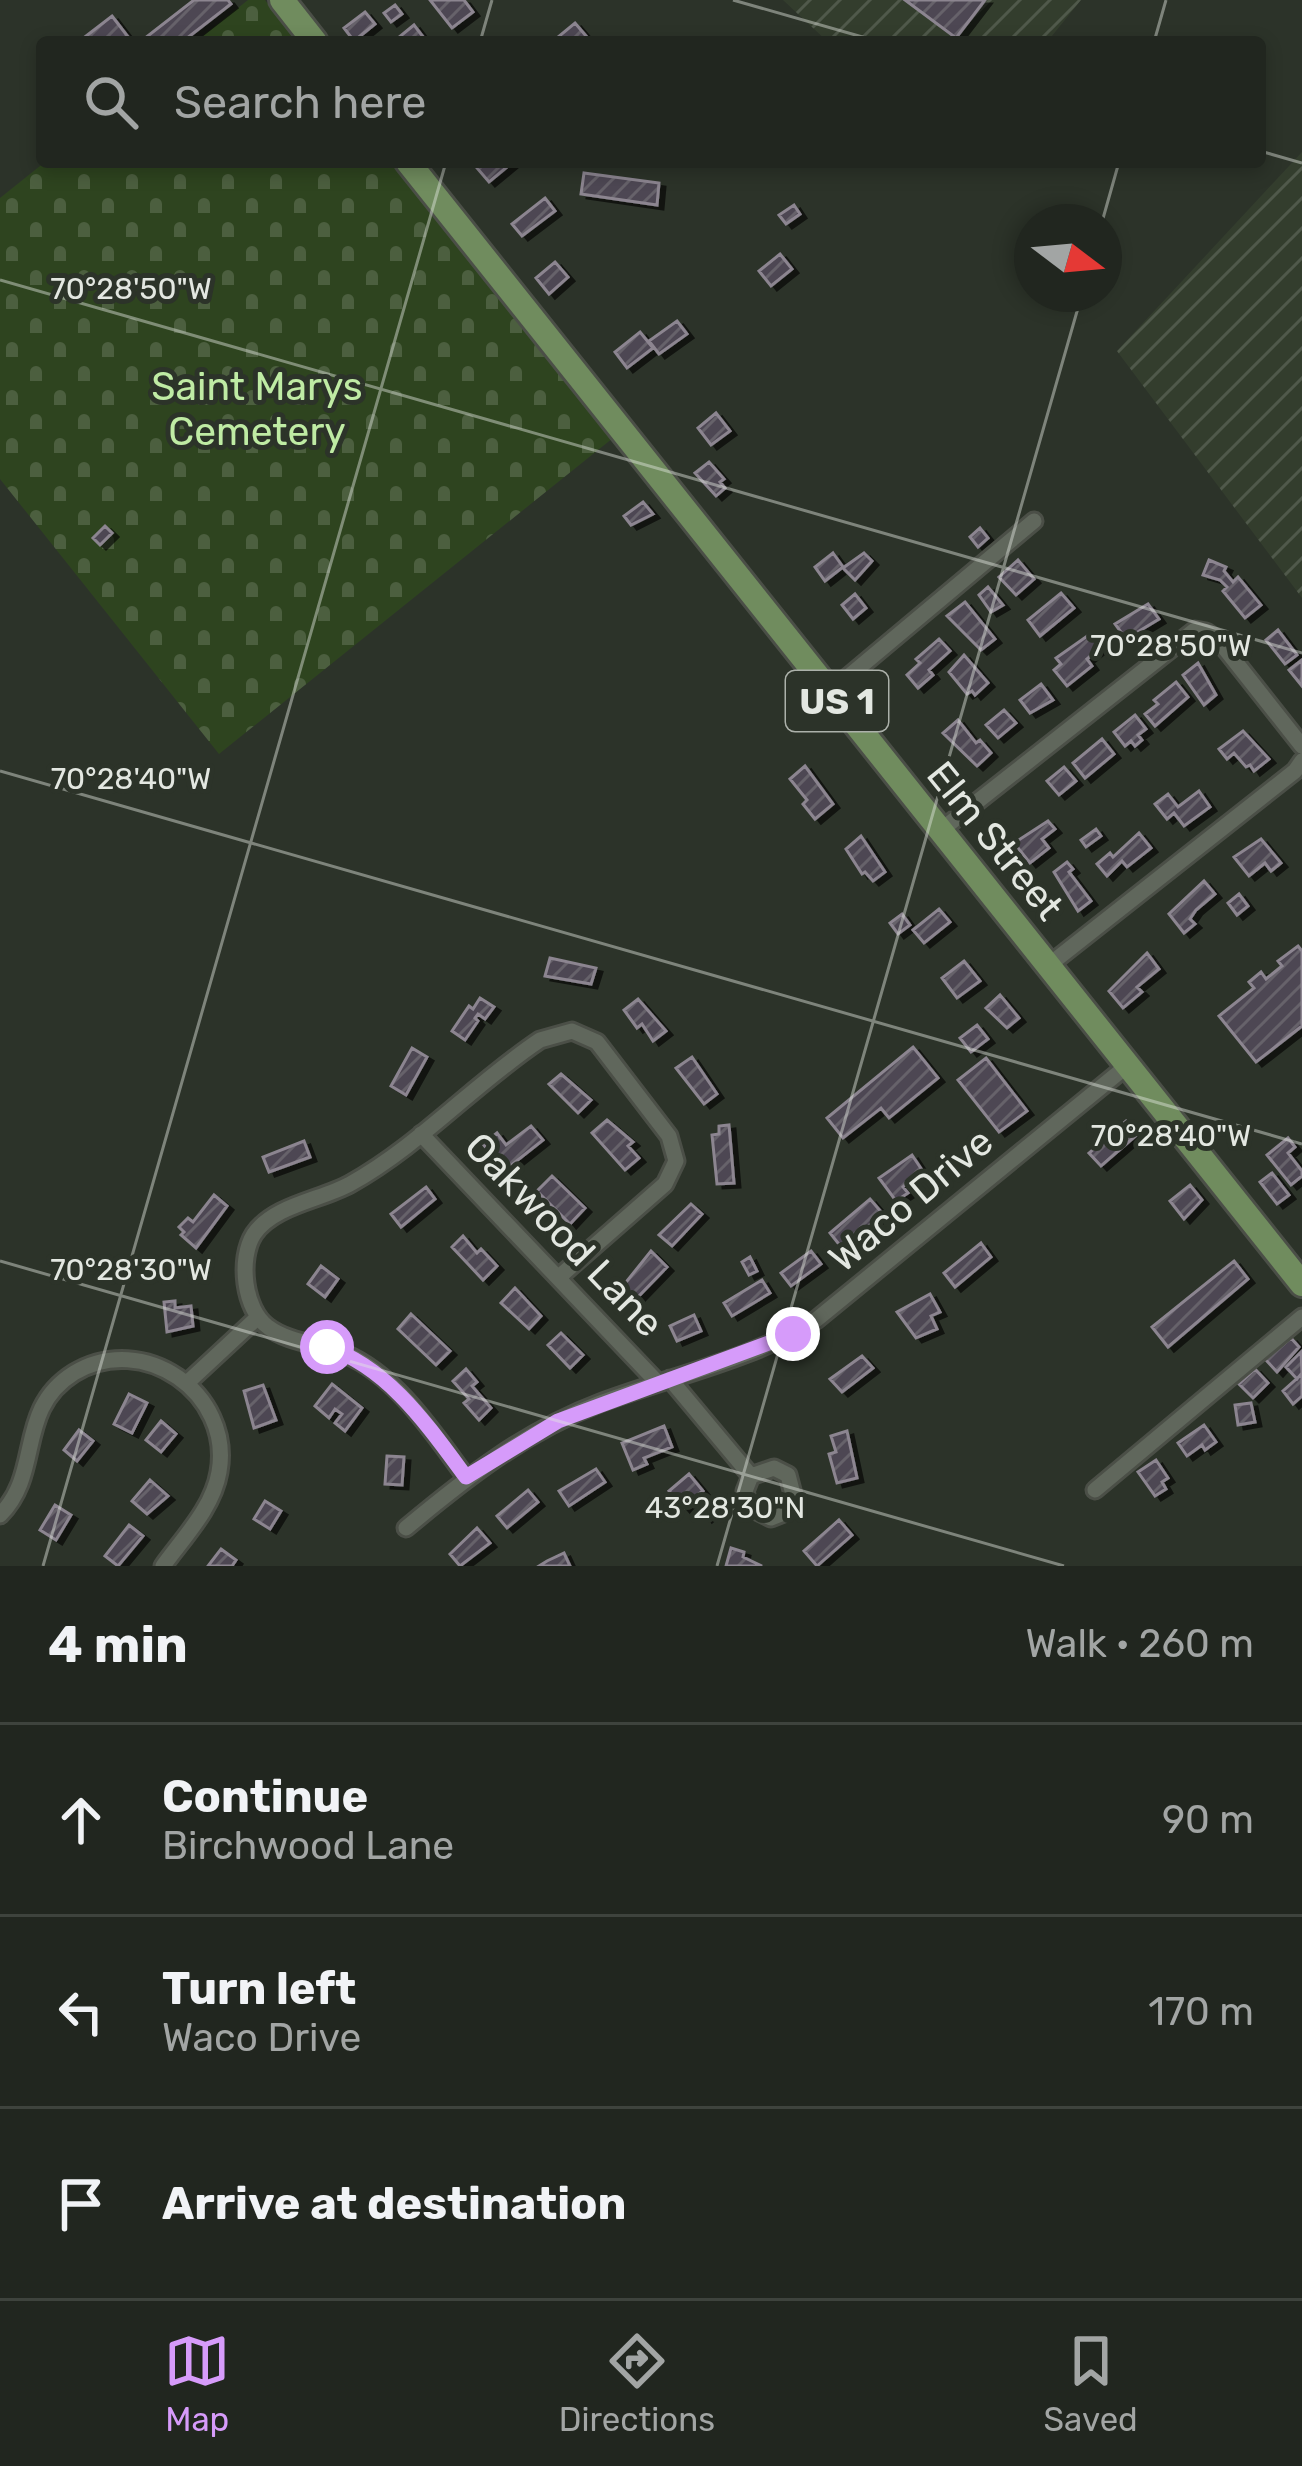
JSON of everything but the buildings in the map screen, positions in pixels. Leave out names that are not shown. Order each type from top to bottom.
[{"type":"main road","points":[[282,0],[310,36]]},
{"type":"main road","name":"Elm Street","points":[[413,168],[1302,1284]]},
{"type":"street","points":[[830,692],[1034,520]]},
{"type":"street","points":[[940,831],[1195,630],[1219,641],[1302,746]]},
{"type":"street","points":[[1048,965],[1302,761]]},
{"type":"street","points":[[466,1477],[380,1375],[342,1352],[273,1331],[258,1317],[248,1291],[250,1240],[282,1213],[347,1186],[422,1134],[540,1040],[572,1031],[597,1042],[669,1136],[676,1161],[665,1184],[559,1276]]},
{"type":"street","name":"Waco Drive","points":[[406,1528],[466,1477],[543,1428],[766,1346],[830,1310],[1128,1065]]},
{"type":"street","name":"Oakwood Lane","points":[[422,1134],[751,1476]]},
{"type":"street","points":[[187,1383],[258,1317]]},
{"type":"street","points":[[1095,1490],[1302,1317]]},
{"type":"street","points":[[0,1515],[21,1483],[29,1436],[41,1407],[73,1374],[102,1361],[133,1359],[163,1367],[200,1396],[215,1423],[219,1471],[208,1502],[163,1566]]},
{"type":"shaded area","points":[[783,0],[1081,0],[1052,36],[822,36]]},
{"type":"shaded area","points":[[1302,152],[1302,598],[1117,351]]},
{"type":"green space","points":[[248,0],[265,0],[293,36],[203,36]]},
{"type":"green space","name":"Saint Marys Cemetery","points":[[38,168],[398,168],[613,438],[219,754],[0,479],[0,198]]},
{"type":"route","points":[[327,1347],[369,1367],[398,1392],[466,1477],[558,1421],[793,1334]]}]
